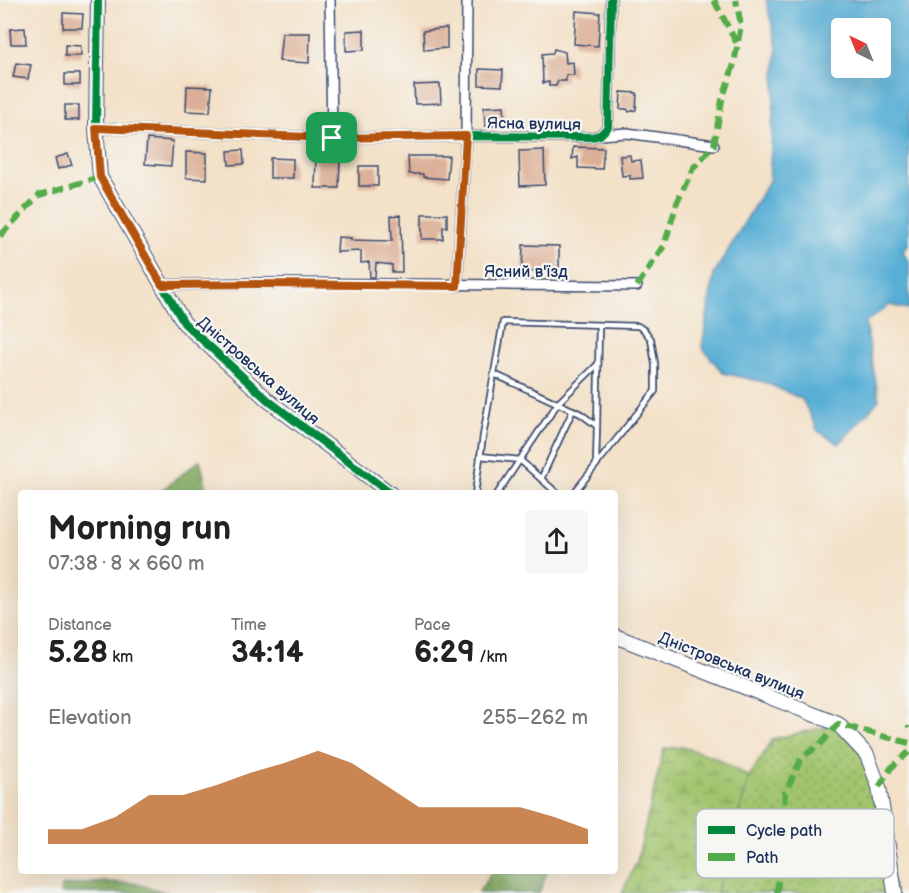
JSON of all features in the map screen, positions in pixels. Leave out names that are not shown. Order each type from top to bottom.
[{"type":"street","name":"Дністровська вулиця","points":[[98,0],[96,128],[100,177],[184,323],[269,400],[386,490]]},
{"type":"street","points":[[330,0],[332,138]]},
{"type":"street","points":[[457,286],[466,136],[467,0]]},
{"type":"street","name":"Ясна вулиця","points":[[600,135],[608,127],[611,0]]},
{"type":"street","name":"Ясна вулиця","points":[[96,128],[332,138],[592,137],[627,133],[714,145]]},
{"type":"street","name":"Ясний в'їзд","points":[[162,285],[637,286]]},
{"type":"street","name":"Дністровська вулиця","points":[[618,637],[838,724],[867,755],[879,788],[882,809]]},
{"type":"street","name":"Дністровська вулиця","points":[[893,878],[895,893]]},
{"type":"lane","points":[[476,490],[503,322],[638,326],[651,339],[655,391],[576,490]]},
{"type":"lane","points":[[596,465],[599,326]]},
{"type":"lane","points":[[500,490],[558,403],[598,364]]},
{"type":"lane","points":[[494,374],[573,410],[597,426]]},
{"type":"lane","points":[[541,479],[573,410]]},
{"type":"lane","points":[[480,456],[520,460],[553,490]]},
{"type":"green space","points":[[200,460],[207,490],[162,490]]},
{"type":"green space","points":[[838,724],[867,755],[878,809],[740,809],[749,777],[773,739]]},
{"type":"green space","points":[[682,747],[712,756],[749,777],[740,809],[696,809],[696,878],[721,878],[717,893],[622,893],[637,861],[664,749]]},
{"type":"green space","points":[[491,874],[546,874],[539,893],[478,893]]},
{"type":"green space","points":[[721,878],[892,878],[895,893],[717,893]]},
{"type":"green space","points":[[106,882],[133,883],[169,893],[60,893],[61,886]]},
{"type":"water","points":[[766,0],[909,0],[909,243],[903,252],[909,261],[909,309],[889,305],[865,323],[879,400],[839,444],[818,431],[802,399],[764,382],[723,373],[702,347],[714,274],[769,181],[777,46]]},
{"type":"building","points":[[576,11],[600,13],[598,46],[574,44]]},
{"type":"building","points":[[63,13],[83,14],[82,28],[63,28]]},
{"type":"building","points":[[25,28],[26,44],[11,44],[10,29]]},
{"type":"building","points":[[447,28],[447,48],[424,50],[423,31]]},
{"type":"building","points":[[364,30],[364,50],[346,51],[346,31]]},
{"type":"building","points":[[282,33],[310,33],[309,63],[279,61]]},
{"type":"building","points":[[65,45],[81,46],[81,56],[65,56]]},
{"type":"building","points":[[554,49],[565,52],[566,63],[573,62],[574,75],[566,75],[566,81],[558,81],[556,86],[549,86],[549,82],[543,83],[542,54],[553,53]]},
{"type":"building","points":[[16,63],[31,65],[28,79],[13,77]]},
{"type":"building","points":[[479,69],[503,70],[502,86],[479,85]]},
{"type":"building","points":[[65,74],[80,74],[80,85],[65,85]]},
{"type":"building","points":[[440,84],[441,103],[415,104],[414,85]]},
{"type":"building","points":[[187,86],[212,87],[210,112],[186,111]]},
{"type":"building","points":[[621,92],[637,93],[636,110],[629,112],[627,109],[620,109]]},
{"type":"building","points":[[65,105],[79,105],[79,120],[65,120]]},
{"type":"building","points":[[504,106],[505,125],[485,126],[484,107]]},
{"type":"building","points":[[147,139],[173,141],[171,166],[145,164]]},
{"type":"building","points":[[573,147],[604,148],[602,169],[578,168],[578,157],[572,159]]},
{"type":"building","points":[[243,150],[244,164],[229,165],[228,151]]},
{"type":"building","points":[[544,150],[545,185],[520,186],[519,151]]},
{"type":"building","points":[[186,152],[207,153],[207,179],[186,178]]},
{"type":"building","points":[[68,154],[72,165],[58,169],[55,158]]},
{"type":"building","points":[[630,155],[631,161],[641,160],[643,178],[630,179],[630,175],[622,176],[620,156]]},
{"type":"building","points":[[408,156],[449,156],[447,179],[423,177],[423,174],[409,174]]},
{"type":"building","points":[[316,157],[340,157],[339,188],[315,188]]},
{"type":"building","points":[[270,158],[293,159],[293,178],[270,178]]},
{"type":"building","points":[[359,166],[378,166],[378,186],[359,186]]},
{"type":"building","points":[[422,214],[447,214],[447,227],[443,227],[443,239],[422,239]]},
{"type":"building","points":[[401,215],[402,272],[392,272],[392,265],[376,263],[375,277],[370,277],[369,262],[361,263],[361,251],[337,252],[338,237],[351,238],[351,240],[392,241],[391,216]]},
{"type":"building","points":[[523,245],[559,246],[559,271],[522,271]]},
{"type":"marked path","points":[[714,0],[737,44]]},
{"type":"marked path","points":[[637,286],[664,246],[677,203],[693,168],[714,145],[722,100],[734,64],[741,25],[736,0]]},
{"type":"marked path","points":[[0,236],[39,195],[100,177]]},
{"type":"marked path","points":[[784,809],[785,793],[802,757],[820,745],[838,724],[909,743]]},
{"type":"marked path","points":[[879,787],[891,768],[909,752]]},
{"type":"marked path","points":[[777,893],[778,878]]},
{"type":"cycle path","points":[[98,0],[96,128],[100,177],[184,323],[269,401],[386,490]]},
{"type":"cycle path","points":[[96,128],[332,138],[592,137],[600,135],[608,127],[611,0]]},
{"type":"route","points":[[96,128],[254,135],[332,138],[466,136],[457,286],[162,285],[100,177],[96,128]]}]
